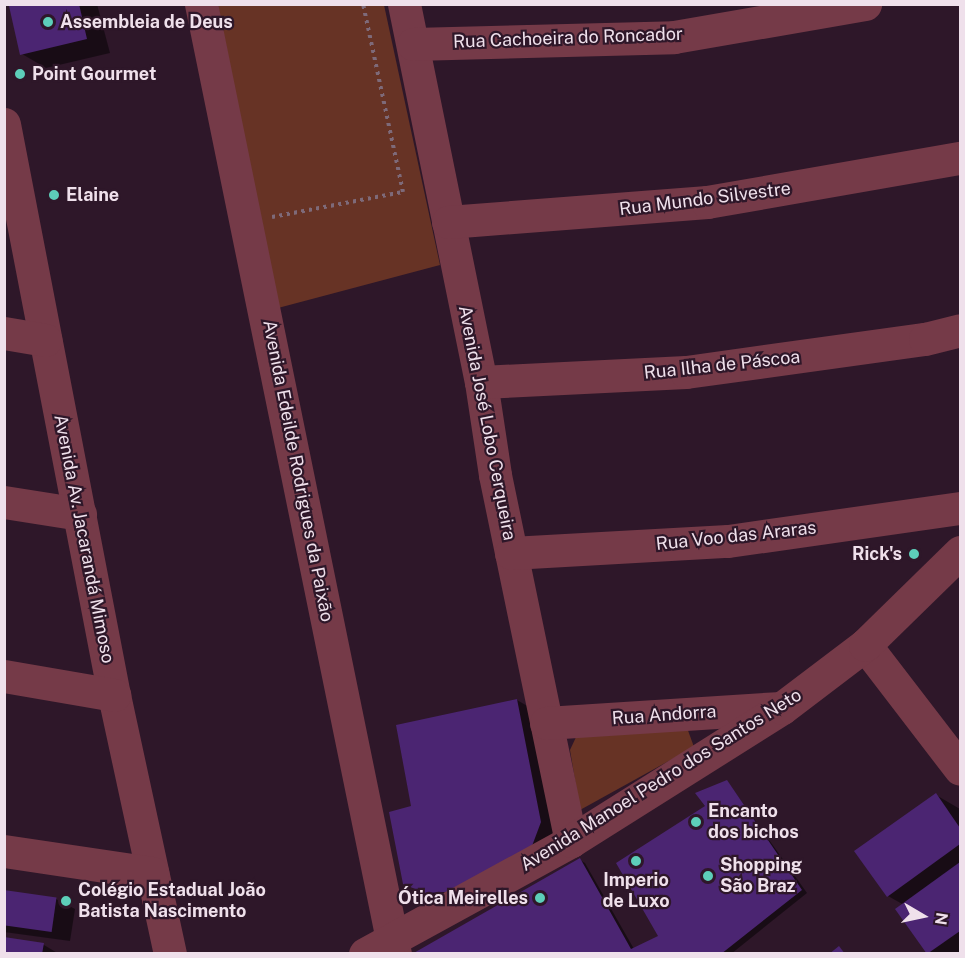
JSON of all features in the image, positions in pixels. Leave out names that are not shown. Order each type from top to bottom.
[{"type":"street","name":"Avenida Edeilde Rodrigues da Paixão","points":[[201,4],[248,222],[384,949]]},
{"type":"street","name":"Avenida José Lobo Cerqueira","points":[[404,4],[481,382],[511,553],[571,841]]},
{"type":"street","name":"Rua Cachoeira do Roncador","points":[[413,44],[674,37],[865,4]]},
{"type":"street","name":"Avenida Av. Jacarandá Mimoso","points":[[4,124],[8,161],[114,694],[170,954]]},
{"type":"street","name":"Rua Mundo Silvestre","points":[[448,222],[707,202],[960,158]]},
{"type":"street","name":"Rua Ilha de Páscoa","points":[[481,382],[686,372],[960,330]]},
{"type":"street","points":[[4,333],[45,340]]},
{"type":"street","points":[[4,502],[80,514]]},
{"type":"street","name":"Rua Voo das Araras","points":[[511,553],[728,541],[960,508]]},
{"type":"street","name":"Avenida Manoel Pedro dos Santos Neto","points":[[384,949],[571,841],[782,708],[865,645],[960,552]]},
{"type":"street","points":[[865,645],[960,769]]},
{"type":"street","points":[[4,676],[114,694]]},
{"type":"street","name":"Rua Andorra","points":[[546,723],[782,708]]},
{"type":"street","points":[[4,851],[152,873]]},
{"type":"path","points":[[248,222],[402,192],[363,4]]},
{"type":"shaded area","points":[[218,5],[384,5],[440,265],[278,308]]},
{"type":"shaded area","points":[[686,725],[694,747],[580,810],[570,750],[577,735]]},
{"type":"building","name":"Assembleia de Deus","points":[[79,4],[87,39],[20,55],[9,6]]},
{"type":"building","points":[[517,699],[541,822],[532,846],[448,892],[425,893],[403,884],[389,812],[411,806],[396,725]]},
{"type":"building","name":"Shopping São Braz","points":[[727,780],[802,890],[721,954],[412,954],[580,858],[631,949],[658,936],[616,863],[705,806],[695,793]]},
{"type":"building","points":[[936,793],[960,828],[960,844],[887,897],[854,851]]},
{"type":"building","points":[[960,862],[960,931],[927,954],[895,909]]},
{"type":"building","points":[[4,890],[56,897],[52,932],[4,925]]},
{"type":"building","points":[[4,937],[44,943],[42,954],[4,954]]},
{"type":"building","points":[[839,946],[845,954],[829,954]]},
{"type":"place","name":"Assembleia de Deus","points":[[48,22]]},
{"type":"place","name":"Point Gourmet","points":[[20,74]]},
{"type":"place","name":"Elaine","points":[[54,195]]},
{"type":"place","name":"Rick's","points":[[914,554]]},
{"type":"place","name":"Encanto dos bichos","points":[[696,822]]},
{"type":"place","name":"Imperio de Luxo","points":[[636,861]]},
{"type":"place","name":"Shopping São Braz","points":[[708,876]]},
{"type":"place","name":"Ótica Meirelles","points":[[540,898]]},
{"type":"place","name":"Colégio Estadual João Batista Nascimento","points":[[66,901]]}]
